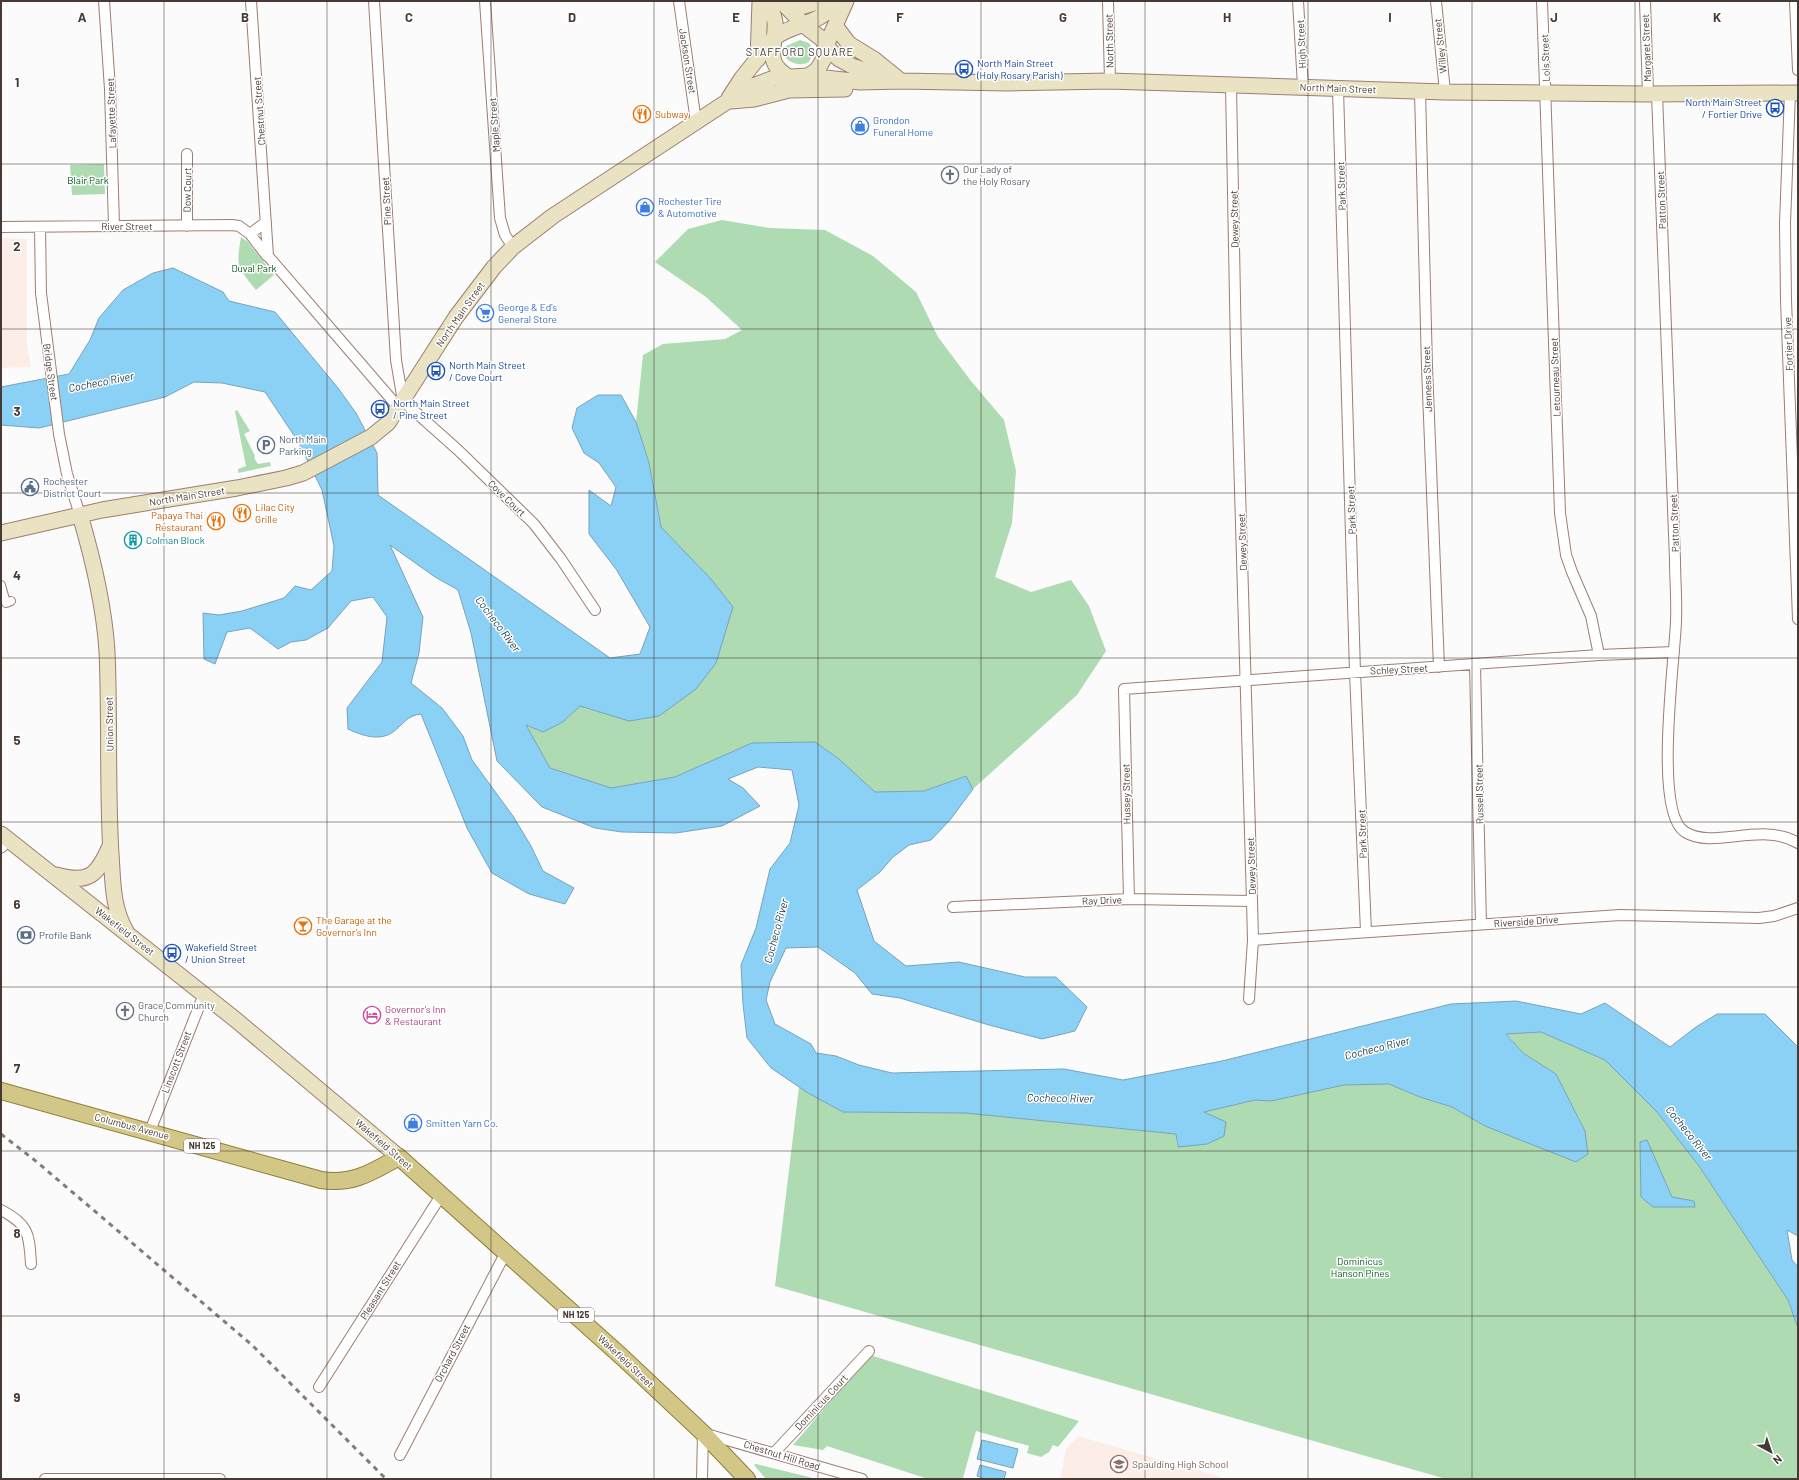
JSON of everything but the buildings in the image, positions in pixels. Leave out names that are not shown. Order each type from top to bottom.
[{"type":"main road","points":[[758,59],[760,1]]},
{"type":"main road","points":[[768,1],[775,21],[772,51],[773,61],[781,72],[788,77],[808,76],[817,70],[825,57],[826,46],[836,27],[846,1]]},
{"type":"main road","points":[[784,4],[804,6],[820,1]]},
{"type":"main road","points":[[774,38],[787,30],[805,26],[825,13],[836,1]]},
{"type":"main road","points":[[784,4],[805,26],[822,39],[826,46],[840,59],[852,66],[867,71],[878,81]]},
{"type":"main road","points":[[836,27],[849,44],[875,60],[901,81]]},
{"type":"main road","name":"North Main Street","points":[[728,101],[742,78],[774,38]]},
{"type":"main road","name":"North Main Street","points":[[808,76],[861,82],[901,81],[1008,83],[1110,81],[1231,86],[1303,86],[1338,89],[1445,92],[1652,94],[1794,93]]},
{"type":"main road","name":"North Main Street","points":[[1,533],[80,515],[237,488],[303,473],[371,437],[388,423],[401,405],[456,317],[494,267],[513,247],[553,216],[728,101],[753,86],[774,78],[788,77]]},
{"type":"main road","name":"North Main Street","points":[[728,101],[754,99],[789,90],[860,89],[878,81]]},
{"type":"main road","name":"Union Street","points":[[80,515],[94,565],[105,636],[111,844],[116,910],[127,933]]},
{"type":"main road","name":"Wakefield Street","points":[[3,839],[53,874],[204,994],[346,1110],[442,1194],[703,1433],[747,1479]]},
{"type":"main road","points":[[53,874],[72,879],[87,878],[99,869],[111,844]]},
{"type":"main road","name":"Columbus Avenue","points":[[1,1091],[150,1131],[321,1180],[334,1182],[363,1177],[399,1157]]},
{"type":"street","name":"Lafayette Street","points":[[104,1],[110,89],[114,226]]},
{"type":"street","name":"Chestnut Street","points":[[251,1],[266,222]]},
{"type":"street","name":"Pine Street","points":[[374,1],[396,360],[401,405]]},
{"type":"street","name":"Maple Street","points":[[485,1],[500,218],[505,235],[513,247]]},
{"type":"street","name":"Jackson Street","points":[[679,1],[696,122]]},
{"type":"street","name":"North Street","points":[[1108,1],[1110,81]]},
{"type":"street","name":"High Street","points":[[1298,1],[1303,86]]},
{"type":"street","name":"Willey Street","points":[[1436,1],[1445,92]]},
{"type":"street","name":"Lois Street","points":[[1542,1],[1546,92]]},
{"type":"street","name":"Margaret Street","points":[[1645,1],[1652,94]]},
{"type":"street","points":[[1795,1],[1798,70]]},
{"type":"street","name":"Dewey Street","points":[[1231,86],[1236,344],[1253,940],[1249,999]]},
{"type":"street","name":"Park Street","points":[[1338,89],[1355,672],[1366,932]]},
{"type":"street","name":"Jenness Street","points":[[1420,91],[1426,359],[1439,667]]},
{"type":"street","name":"Letourneau Street","points":[[1546,92],[1561,519],[1566,554],[1591,616],[1599,655]]},
{"type":"street","name":"Fortier Drive","points":[[1794,93],[1785,223],[1786,300],[1798,620]]},
{"type":"street","name":"Patton Street","points":[[1652,94],[1675,560],[1676,621],[1668,726],[1672,809],[1676,822],[1684,832],[1695,836],[1710,837],[1765,833],[1779,835],[1798,843]]},
{"type":"street","name":"Dow Court","points":[[187,154],[187,226]]},
{"type":"street","points":[[250,234],[266,222]]},
{"type":"street","points":[[266,222],[268,256]]},
{"type":"street","name":"River Street","points":[[1,227],[239,226],[250,234],[401,405]]},
{"type":"street","name":"Bridge Street","points":[[40,227],[41,293],[59,429],[66,468],[80,515]]},
{"type":"street","name":"Cove Court","points":[[401,405],[458,450],[534,524],[561,559],[595,610]]},
{"type":"street","points":[[1,585],[6,602],[11,601]]},
{"type":"street","name":"Schley Street","points":[[1124,689],[1599,655],[1674,652]]},
{"type":"street","name":"Russell Street","points":[[1475,665],[1481,924]]},
{"type":"street","name":"Hussey Street","points":[[1124,689],[1128,899]]},
{"type":"street","name":"Ray Drive","points":[[953,907],[1128,899],[1252,901]]},
{"type":"street","name":"Riverside Drive","points":[[1253,940],[1620,915],[1759,918],[1774,916],[1798,908]]},
{"type":"street","name":"Linscott Street","points":[[150,1131],[204,994]]},
{"type":"street","name":"Pleasant Street","points":[[319,1387],[442,1194]]},
{"type":"street","points":[[1,1210],[20,1222],[28,1233],[31,1264]]},
{"type":"street","name":"Orchard Street","points":[[400,1455],[506,1252]]},
{"type":"street","name":"Dominicus Court","points":[[774,1453],[869,1351]]},
{"type":"street","points":[[702,1479],[703,1433]]},
{"type":"street","name":"Chestnut Hill Road","points":[[703,1433],[862,1479]]},
{"type":"street","points":[[45,1479],[220,1479]]},
{"type":"shaded area","points":[[1,238],[27,239],[27,346],[31,367],[1,368]]},
{"type":"shaded area","name":"Spaulding High School","points":[[1078,1436],[1227,1479],[1060,1479],[1066,1449]]},
{"type":"green space","points":[[800,40],[809,43],[814,51],[809,62],[798,64],[788,60],[783,54],[786,46]]},
{"type":"green space","name":"Blair Park","points":[[104,164],[105,194],[72,195],[70,165]]},
{"type":"green space","points":[[722,220],[770,228],[825,230],[873,256],[916,292],[938,337],[971,381],[1004,420],[1016,471],[1012,523],[995,577],[1031,592],[1071,580],[1089,606],[1106,651],[1077,695],[973,789],[965,776],[924,791],[875,792],[839,759],[815,742],[752,743],[675,777],[611,788],[550,768],[525,725],[543,732],[563,722],[580,706],[598,712],[733,607],[711,579],[661,527],[649,463],[636,422],[643,355],[663,344],[725,339],[742,330],[706,297],[655,262],[688,229]]},
{"type":"green space","name":"Duval Park","points":[[241,237],[248,242],[274,275],[256,290],[245,276],[240,266],[239,255]]},
{"type":"green space","points":[[237,410],[250,431],[244,434],[255,456],[254,458],[258,464],[270,462],[271,466],[238,473],[238,469],[246,466],[235,411]]},
{"type":"green space","name":"Dominicus Hanson Pines","points":[[1541,1032],[1605,1060],[1657,1112],[1699,1166],[1788,1300],[1798,1328],[1798,1479],[1446,1479],[775,1286],[799,1087],[843,1112],[965,1113],[1176,1134],[1177,1147],[1203,1112],[1255,1100],[1271,1101],[1344,1085],[1389,1084],[1420,1097],[1452,1107],[1485,1126],[1585,1131],[1556,1074],[1523,1053],[1506,1033]]},
{"type":"green space","points":[[870,1355],[1079,1421],[1058,1447],[1053,1445],[1049,1452],[1041,1457],[1027,1453],[1029,1446],[976,1431],[963,1478],[965,1479],[928,1479],[827,1446],[823,1450],[793,1445]]},
{"type":"green space","points":[[756,1464],[815,1479],[766,1479],[754,1465]]},
{"type":"water","name":"Cocheco River","points":[[173,268],[223,292],[229,301],[275,312],[338,388],[356,413],[377,453],[378,495],[610,658],[640,654],[650,627],[616,569],[589,534],[589,490],[611,506],[616,487],[599,463],[584,453],[572,428],[577,408],[598,395],[621,395],[636,422],[649,463],[661,527],[711,579],[733,607],[716,663],[696,689],[659,716],[629,721],[580,706],[563,722],[543,732],[526,725],[550,768],[611,788],[675,777],[752,743],[815,742],[839,759],[875,792],[924,791],[966,776],[973,789],[950,820],[931,840],[909,845],[893,857],[880,872],[857,890],[874,941],[906,966],[959,962],[1025,977],[1056,977],[1087,1007],[1075,1031],[1042,1039],[989,1025],[900,998],[872,994],[855,973],[818,947],[786,948],[770,982],[766,1000],[775,1024],[811,1044],[816,1053],[836,1056],[859,1065],[892,1073],[1064,1069],[1123,1080],[1222,1061],[1451,1004],[1516,1001],[1581,1014],[1605,1003],[1670,1047],[1696,1027],[1717,1014],[1765,1014],[1798,1047],[1798,1236],[1787,1230],[1792,1260],[1798,1267],[1798,1328],[1788,1300],[1699,1166],[1657,1112],[1605,1060],[1541,1032],[1506,1034],[1523,1053],[1556,1074],[1585,1131],[1588,1154],[1576,1162],[1485,1126],[1452,1107],[1420,1097],[1389,1084],[1344,1085],[1271,1101],[1255,1100],[1204,1112],[1226,1122],[1224,1136],[1207,1144],[1178,1147],[1176,1134],[965,1113],[843,1112],[808,1093],[771,1068],[747,1038],[743,1004],[741,965],[756,928],[770,869],[790,843],[799,805],[792,770],[758,767],[728,779],[743,788],[760,806],[722,826],[676,833],[622,832],[595,828],[542,807],[497,761],[471,633],[458,590],[435,577],[390,545],[423,617],[419,653],[411,683],[442,708],[463,736],[472,760],[513,816],[531,846],[543,871],[574,888],[565,904],[529,894],[492,873],[467,828],[421,714],[408,718],[393,732],[382,737],[364,735],[348,729],[347,708],[382,662],[387,617],[373,597],[351,601],[328,628],[306,640],[291,642],[278,649],[250,628],[227,632],[215,664],[204,659],[203,613],[219,615],[242,611],[284,598],[295,586],[311,590],[332,571],[334,546],[322,490],[299,443],[265,392],[222,383],[194,382],[165,397],[39,428],[1,425],[1,387],[69,374],[90,340],[99,318],[123,290],[153,273]]},
{"type":"water","points":[[1647,1140],[1672,1197],[1694,1201],[1695,1207],[1653,1207],[1641,1197],[1640,1142]]},
{"type":"water","points":[[982,1440],[1018,1449],[1013,1468],[977,1459]]},
{"type":"water","points":[[980,1465],[1006,1472],[1004,1479],[986,1479],[977,1476]]},
{"type":"railway","points":[[1,1134],[37,1162],[252,1345],[386,1479]]},
{"type":"place","name":"North Main Street (Holy Rosary Parish)","points":[[964,69]]},
{"type":"place","name":"North Main Street / Fortier Drive","points":[[1775,108]]},
{"type":"place","name":"Subway","points":[[642,114]]},
{"type":"place","name":"Grondon Funeral Home","points":[[860,126]]},
{"type":"place","name":"Our Lady of the Holy Rosary","points":[[950,175]]},
{"type":"place","name":"Rochester Tire & Automotive","points":[[645,207]]},
{"type":"place","name":"George & Ed's General Store","points":[[485,313]]},
{"type":"place","name":"North Main Street / Cove Court","points":[[436,371]]},
{"type":"place","name":"North Main Street / Pine Street","points":[[380,409]]},
{"type":"place","name":"North Main Parking","points":[[266,445]]},
{"type":"place","name":"Rochester District Court","points":[[30,487]]},
{"type":"place","name":"Lilac City Grille","points":[[242,513]]},
{"type":"place","name":"Papaya Thai Restaurant","points":[[216,521]]},
{"type":"place","name":"Colman Block","points":[[133,540]]},
{"type":"place","name":"The Garage at the Governor's Inn","points":[[303,926]]},
{"type":"place","name":"Profile Bank","points":[[26,935]]},
{"type":"place","name":"Wakefield Street / Union Street","points":[[172,953]]},
{"type":"place","name":"Grace Community Church","points":[[125,1011]]},
{"type":"place","name":"Governor's Inn & Restaurant","points":[[372,1015]]},
{"type":"place","name":"Smitten Yarn Co.","points":[[413,1123]]},
{"type":"place","name":"Spaulding High School","points":[[1119,1464]]},
{"type":"district","name":"STAFFORD SQUARE","points":[[800,52]]}]
